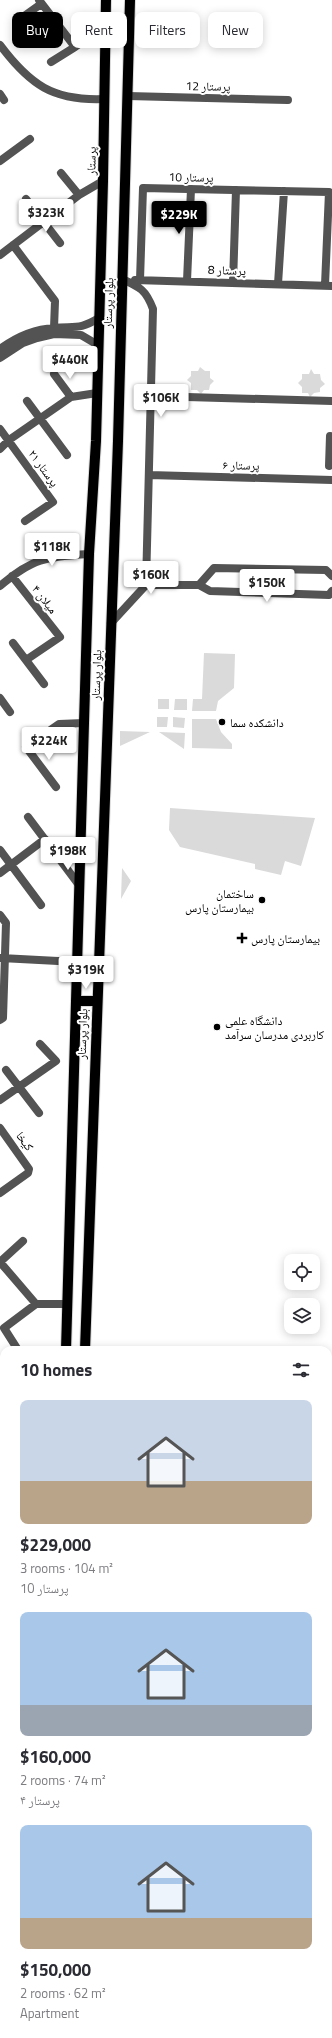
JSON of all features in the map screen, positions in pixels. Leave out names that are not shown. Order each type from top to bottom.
[{"type":"main road","name":"پرستار","points":[[97,393],[106,0]]},
{"type":"main road","name":"بلوار پرستار","points":[[85,1346],[96,1001],[111,623],[130,0]]},
{"type":"main road","name":"بلوار پرستار","points":[[66,1346],[89,554],[97,393]]},
{"type":"main road","points":[[76,1001],[96,1001]]},
{"type":"street","points":[[28,12],[40,2],[71,42]]},
{"type":"street","points":[[0,45],[22,71],[40,86],[67,98],[86,100],[104,99]]},
{"type":"street","points":[[51,62],[73,48]]},
{"type":"street","name":"پرستار 12","points":[[128,96],[288,100]]},
{"type":"street","points":[[0,161],[30,139]]},
{"type":"street","points":[[61,173],[79,196]]},
{"type":"street","points":[[0,255],[79,196],[103,181]]},
{"type":"street","name":"پرستار 10","points":[[140,280],[143,188],[329,192],[328,285]]},
{"type":"street","points":[[187,281],[191,189]]},
{"type":"street","points":[[233,282],[236,190]]},
{"type":"street","points":[[278,284],[284,191]]},
{"type":"street","points":[[26,199],[60,243]]},
{"type":"street","points":[[13,245],[55,301],[54,328]]},
{"type":"street","points":[[111,623],[146,585],[152,396],[153,309],[147,294],[136,285],[122,279]]},
{"type":"street","name":"پرستار 8","points":[[122,279],[328,285]]},
{"type":"street","points":[[0,349],[25,335],[54,328],[81,328],[99,318]]},
{"type":"street","points":[[0,358],[23,343],[54,334],[80,335],[98,345]]},
{"type":"street","points":[[54,374],[70,397]]},
{"type":"street","points":[[0,449],[9,440],[70,397],[97,393]]},
{"type":"street","points":[[152,396],[332,401]]},
{"type":"street","points":[[27,401],[67,455]]},
{"type":"street","points":[[0,429],[9,440]]},
{"type":"street","points":[[329,466],[330,436]]},
{"type":"street","name":"پرستار ۲۱","points":[[9,440],[53,502],[25,521]]},
{"type":"street","name":"پرستار ۶","points":[[149,475],[332,480]]},
{"type":"street","points":[[0,586],[26,565],[43,559],[89,554]]},
{"type":"street","points":[[199,585],[214,568],[326,570],[332,576]]},
{"type":"street","name":"میلان ۴","points":[[12,576],[60,637],[26,660]]},
{"type":"street","points":[[146,585],[199,585],[210,591],[328,595],[332,591]]},
{"type":"street","points":[[13,643],[44,684]]},
{"type":"street","points":[[0,698],[10,712]]},
{"type":"street","points":[[56,787],[26,748],[59,724],[84,723]]},
{"type":"street","points":[[28,817],[79,885]]},
{"type":"street","points":[[0,873],[45,839]]},
{"type":"street","points":[[0,850],[41,905]]},
{"type":"street","points":[[0,915],[6,923],[2,958],[3,1018],[0,1020]]},
{"type":"street","points":[[2,958],[77,962]]},
{"type":"street","points":[[0,1100],[56,1061],[40,1044]]},
{"type":"street","points":[[6,1070],[39,1113]]},
{"type":"street","name":"کیخا","points":[[0,1128],[29,1169],[28,1173],[0,1193]]},
{"type":"street","points":[[23,1241],[0,1262],[36,1304]]},
{"type":"street","points":[[15,1346],[4,1328],[36,1304],[68,1304]]},
{"type":"shaded area","points":[[200,367],[205,371],[210,371],[210,378],[214,381],[210,385],[209,390],[204,390],[201,394],[197,390],[191,390],[191,383],[187,380],[191,376],[191,371],[198,371]]},
{"type":"shaded area","points":[[311,369],[314,374],[320,374],[321,380],[325,384],[320,388],[320,392],[314,393],[310,397],[308,393],[302,393],[302,387],[298,383],[302,379],[302,374],[309,374]]},
{"type":"shaded area","points":[[204,653],[235,654],[234,688],[218,701],[216,711],[192,711],[193,699],[202,699]]},
{"type":"shaded area","points":[[158,699],[169,699],[169,709],[158,709]]},
{"type":"shaded area","points":[[175,699],[187,699],[187,710],[174,710]]},
{"type":"shaded area","points":[[157,717],[168,717],[167,727],[157,727]]},
{"type":"shaded area","points":[[173,717],[185,718],[184,728],[173,727]]},
{"type":"shaded area","points":[[192,719],[216,719],[221,732],[232,744],[232,749],[192,748]]},
{"type":"shaded area","points":[[120,731],[150,732],[120,746]]},
{"type":"shaded area","points":[[159,732],[185,733],[184,749]]},
{"type":"shaded area","points":[[170,808],[315,818],[301,866],[285,861],[281,875],[255,869],[255,864],[180,847],[169,830]]},
{"type":"shaded area","points":[[122,868],[131,881],[121,899]]},
{"type":"place","name":"دانشکده سما","points":[[222,722]]},
{"type":"place","name":"ساختمان بیمارستان پارس","points":[[262,900]]},
{"type":"place","name":"بیمارستان پارس","points":[[242,938]]},
{"type":"place","name":"دانشگاه علمی کاربردی مدرسان سرآمد","points":[[217,1027]]}]
